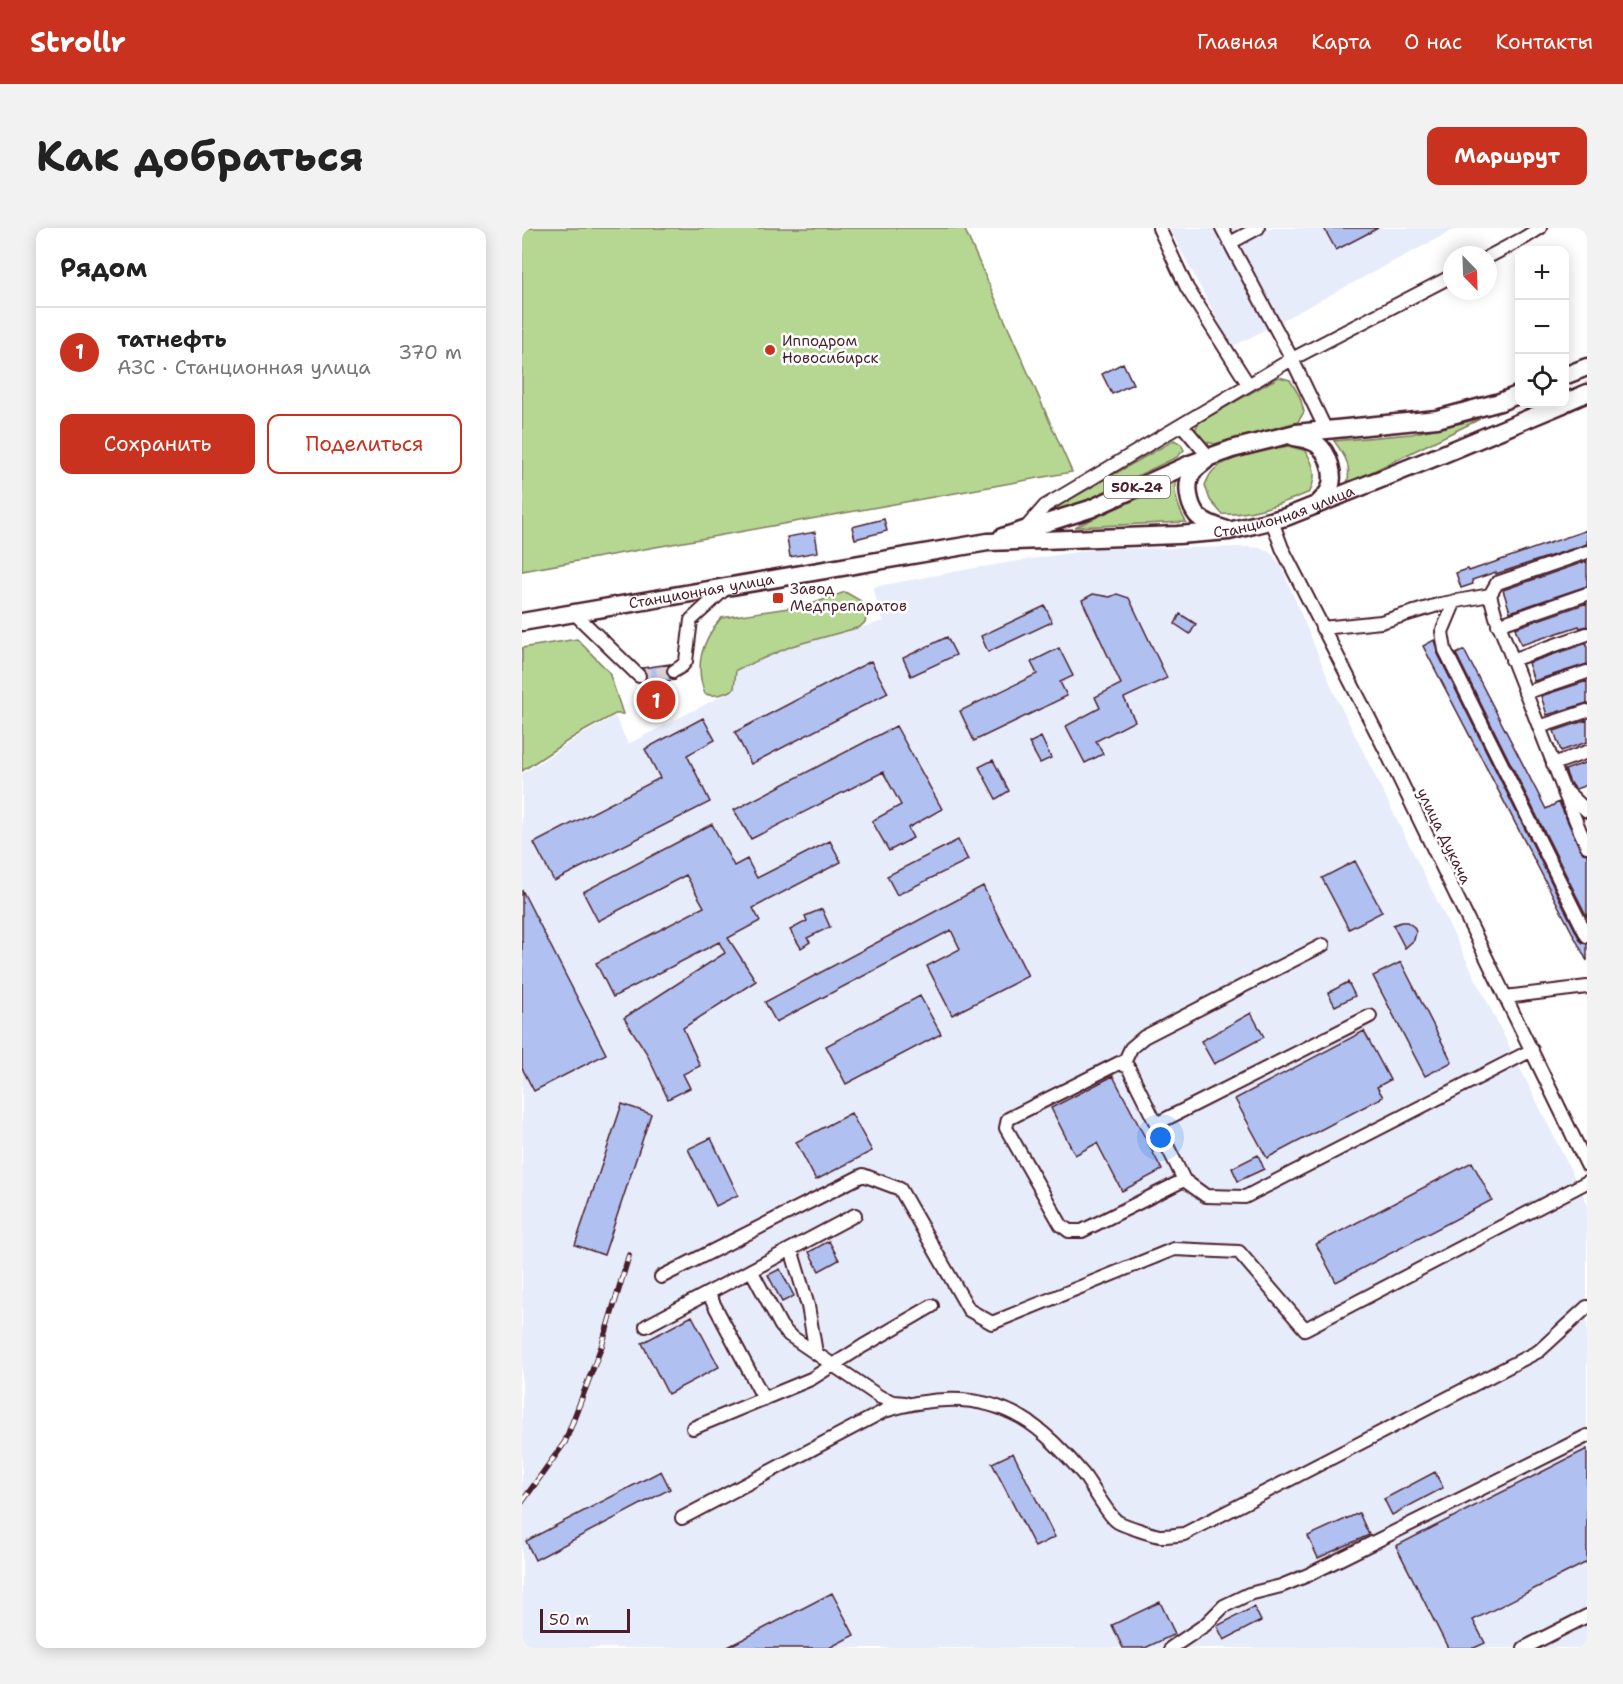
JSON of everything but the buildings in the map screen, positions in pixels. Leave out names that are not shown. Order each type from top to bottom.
[{"type":"main road","points":[[1569,374],[1587,368]]},
{"type":"main road","name":"Станционная улица","points":[[1569,401],[1587,393]]},
{"type":"main road","name":"Станционная улица","points":[[988,542],[1090,508],[1171,472],[1232,449],[1287,435],[1437,419],[1515,396]]},
{"type":"main road","name":"Станционная улица","points":[[522,622],[988,542],[1230,531],[1286,517],[1441,456],[1552,408]]},
{"type":"main road","points":[[1287,435],[1318,445],[1326,455],[1331,475],[1330,489],[1318,504]]},
{"type":"main road","points":[[1209,457],[1192,472],[1188,483],[1190,500],[1198,515],[1209,524],[1230,531]]},
{"type":"street","points":[[1159,228],[1187,288],[1248,384]]},
{"type":"street","points":[[1222,228],[1292,359],[1326,430]]},
{"type":"street","points":[[1230,243],[1258,228]]},
{"type":"street","points":[[1497,252],[1540,228]]},
{"type":"street","points":[[1025,529],[1045,506],[1248,384],[1443,281]]},
{"type":"street","points":[[1182,425],[1209,457]]},
{"type":"street","name":"улица Дукача","points":[[1272,521],[1282,548],[1384,749],[1587,1165]]},
{"type":"street","points":[[1587,552],[1497,583],[1490,595],[1498,625],[1587,846]]},
{"type":"street","points":[[674,671],[686,661],[691,620],[729,586]]},
{"type":"street","points":[[1498,625],[1587,594]]},
{"type":"street","points":[[1322,628],[1381,622],[1490,595]]},
{"type":"street","points":[[1455,602],[1442,632],[1445,650],[1587,936]]},
{"type":"street","points":[[574,613],[639,676]]},
{"type":"street","points":[[1512,660],[1587,634]]},
{"type":"street","points":[[1525,693],[1587,672]]},
{"type":"street","points":[[1539,727],[1587,711]]},
{"type":"street","points":[[1553,764],[1587,752]]},
{"type":"street","points":[[1563,788],[1587,811]]},
{"type":"street","points":[[1574,799],[1587,794]]},
{"type":"street","points":[[1123,1065],[1131,1048],[1144,1037],[1323,945]]},
{"type":"street","points":[[1505,997],[1587,987]]},
{"type":"street","points":[[1156,1124],[1370,1016]]},
{"type":"street","points":[[1184,1180],[1082,1231],[1069,1231],[1061,1225],[1006,1128],[1008,1119],[1119,1063],[1128,1067],[1184,1180],[1206,1196],[1245,1197],[1532,1050]]},
{"type":"street","points":[[661,1277],[863,1174],[900,1189],[969,1310],[992,1323],[1174,1249],[1239,1252],[1305,1329],[1587,1182]]},
{"type":"street","points":[[646,1326],[855,1215]]},
{"type":"street","points":[[791,1249],[808,1306],[816,1353]]},
{"type":"street","points":[[752,1270],[781,1326],[794,1340],[835,1365],[880,1397],[894,1402],[909,1403],[936,1400],[974,1401],[1005,1409],[1039,1429],[1083,1474],[1117,1522],[1160,1536],[1184,1534],[1539,1351],[1587,1307]]},
{"type":"street","points":[[708,1293],[764,1399]]},
{"type":"street","points":[[693,1428],[801,1384],[932,1306]]},
{"type":"street","points":[[682,1518],[884,1411],[909,1403]]},
{"type":"street","points":[[1171,1648],[1205,1625],[1224,1606],[1249,1594],[1281,1586],[1308,1575],[1587,1436]]},
{"type":"street","points":[[1524,1648],[1587,1616]]},
{"type":"shaded area","points":[[1169,228],[1457,228],[1232,347]]},
{"type":"shaded area","points":[[1263,548],[1273,555],[1281,566],[1335,695],[1587,1203],[1587,1648],[522,1648],[522,774],[615,716],[628,744],[735,689],[736,671],[792,647],[884,621],[873,587],[1095,549]]},
{"type":"green space","name":"Ипподром Новосибирск","points":[[522,228],[964,228],[1072,472],[522,571]]},
{"type":"green space","points":[[1279,377],[1290,380],[1300,397],[1304,412],[1298,422],[1214,444],[1201,440],[1195,431],[1198,423]]},
{"type":"green space","points":[[1480,419],[1347,484],[1348,466],[1334,441],[1411,434]]},
{"type":"green space","points":[[1174,440],[1181,444],[1184,450],[1177,457],[1072,507],[1050,511]]},
{"type":"green space","points":[[1288,446],[1306,451],[1309,457],[1314,476],[1310,492],[1266,508],[1232,514],[1222,514],[1210,500],[1205,485],[1217,467],[1247,455]]},
{"type":"green space","points":[[1175,482],[1177,503],[1186,522],[1075,527]]},
{"type":"green space","points":[[845,592],[861,601],[868,613],[865,622],[860,627],[792,646],[736,670],[734,689],[720,694],[705,694],[700,663],[709,635],[721,618],[809,605]]},
{"type":"green space","points":[[577,639],[609,672],[623,714],[615,714],[575,736],[522,771],[522,648]]},
{"type":"tunnel","points":[[639,676],[674,671]]},
{"type":"railway","points":[[522,1502],[565,1442],[602,1345],[629,1255]]},
{"type":"place","name":"Ипподром Новосибирск","points":[[770,350]]},
{"type":"place","name":"Завод Медпрепаратов","points":[[778,598]]},
{"type":"place","name":"татнефть","points":[[656,700]]}]
